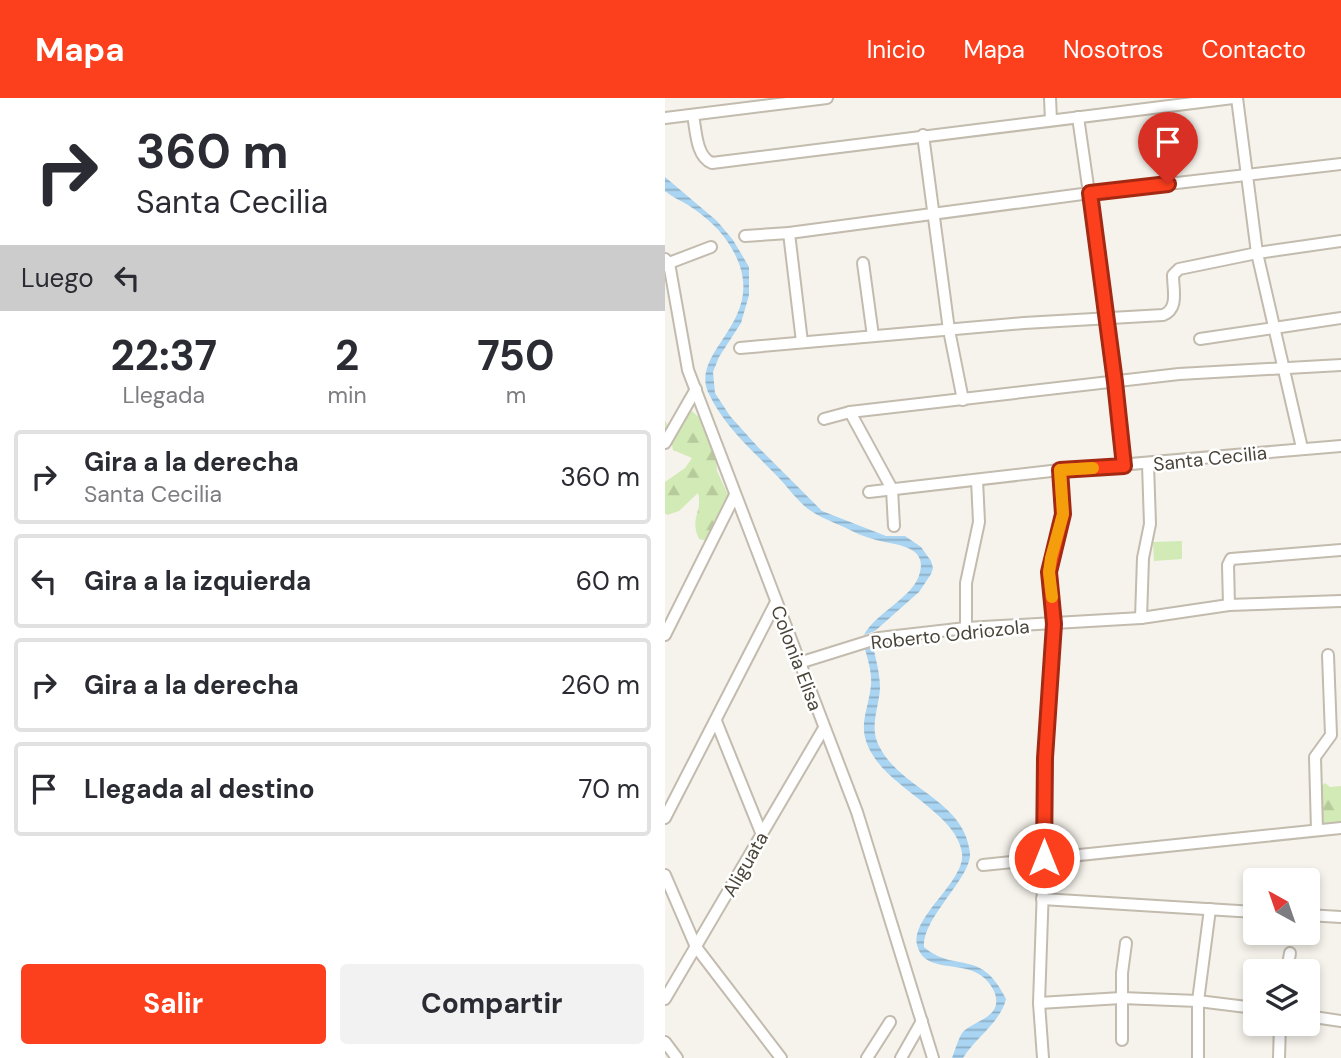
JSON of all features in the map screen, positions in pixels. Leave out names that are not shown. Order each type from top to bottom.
[{"type":"street","points":[[665,118],[827,98]]},
{"type":"street","points":[[1049,98],[1051,120]]},
{"type":"street","points":[[693,115],[701,154],[712,163],[1235,98],[1257,253],[1301,448]]},
{"type":"street","points":[[1078,117],[1107,318],[1124,466]]},
{"type":"street","points":[[923,135],[949,330],[963,400]]},
{"type":"street","points":[[745,236],[789,233],[1090,193],[1341,164]]},
{"type":"street","points":[[789,233],[802,342]]},
{"type":"street","points":[[740,348],[1168,314],[1174,306],[1173,275],[1183,268],[1257,253],[1341,241]]},
{"type":"street","points":[[666,263],[711,247]]},
{"type":"street","name":"Colonia Elisa","points":[[666,263],[688,370],[857,812],[933,1058]]},
{"type":"street","points":[[863,263],[873,336]]},
{"type":"street","points":[[1200,339],[1341,318]]},
{"type":"street","points":[[824,419],[850,412],[1179,374],[1341,365]]},
{"type":"street","points":[[665,443],[696,389]]},
{"type":"street","points":[[850,412],[892,489],[894,526]]},
{"type":"street","name":"Santa Cecilia","points":[[869,492],[1060,470],[1341,446]]},
{"type":"street","points":[[1141,618],[1143,552],[1150,524],[1148,464]]},
{"type":"street","points":[[1043,1058],[1039,1003],[1045,758],[1054,624],[1049,572],[1063,514],[1060,470]]},
{"type":"street","points":[[966,628],[966,585],[979,522],[977,480]]},
{"type":"street","points":[[665,635],[735,495]]},
{"type":"street","points":[[1229,605],[1228,565],[1231,559],[1341,550]]},
{"type":"street","points":[[665,818],[776,601]]},
{"type":"street","name":"Roberto Odriozola","points":[[799,663],[879,638],[966,628],[1141,618],[1229,605],[1341,601]]},
{"type":"street","points":[[1317,830],[1315,757],[1336,727],[1328,703],[1328,655]]},
{"type":"street","points":[[716,721],[762,835]]},
{"type":"street","name":"Aliguata","points":[[665,999],[824,728]]},
{"type":"street","points":[[983,865],[1341,828]]},
{"type":"street","points":[[665,875],[696,947],[781,1058]]},
{"type":"street","points":[[1042,900],[1243,911]]},
{"type":"street","points":[[1198,1058],[1198,1001],[1210,909]]},
{"type":"street","points":[[1320,916],[1341,917]]},
{"type":"street","points":[[1122,1040],[1121,998],[1126,943]]},
{"type":"street","points":[[1289,959],[1290,953]]},
{"type":"street","points":[[1039,1003],[1121,998],[1198,1001],[1243,1007]]},
{"type":"street","points":[[1320,1018],[1341,1021]]},
{"type":"street","points":[[901,1058],[922,1021]]},
{"type":"street","points":[[867,1058],[890,1022]]},
{"type":"street","points":[[1279,1058],[1280,1036]]},
{"type":"street","points":[[665,1042],[677,1058]]},
{"type":"green space","points":[[692,411],[714,431],[717,471],[728,495],[722,537],[711,542],[699,539],[696,532],[698,493],[679,511],[667,515],[665,513],[665,482],[685,468],[692,458],[673,450],[669,430],[665,432],[665,420],[669,428],[677,416]]},
{"type":"green space","points":[[1182,541],[1182,559],[1154,561],[1153,542]]},
{"type":"green space","points":[[1325,783],[1330,787],[1341,786],[1341,825],[1325,824],[1318,814],[1319,788]]},
{"type":"water","points":[[665,177],[717,221],[733,240],[749,267],[749,295],[741,323],[719,357],[713,372],[715,393],[730,416],[822,511],[886,536],[905,536],[921,547],[931,561],[931,574],[919,592],[875,631],[864,635],[917,581],[921,563],[919,556],[900,545],[860,535],[808,509],[722,416],[708,392],[705,376],[710,360],[739,310],[743,290],[740,267],[727,241],[714,225],[665,191]]},
{"type":"water","points":[[873,646],[880,683],[875,725],[879,746],[901,773],[945,807],[957,820],[966,835],[970,853],[963,874],[930,924],[924,947],[935,955],[977,967],[987,973],[997,983],[1006,999],[999,1015],[963,1058],[952,1058],[962,1033],[992,1013],[996,1000],[986,979],[976,972],[930,961],[922,955],[917,945],[917,934],[922,923],[956,875],[962,853],[958,839],[949,827],[896,781],[868,747],[864,721],[871,680],[865,649]]},
{"type":"slow traffic","points":[[1052,597],[1049,572],[1063,514],[1060,470],[1093,468]]},
{"type":"route","points":[[1044,858],[1045,758],[1054,624],[1049,572],[1063,514],[1060,470],[1124,466],[1090,193],[1168,184]]}]
